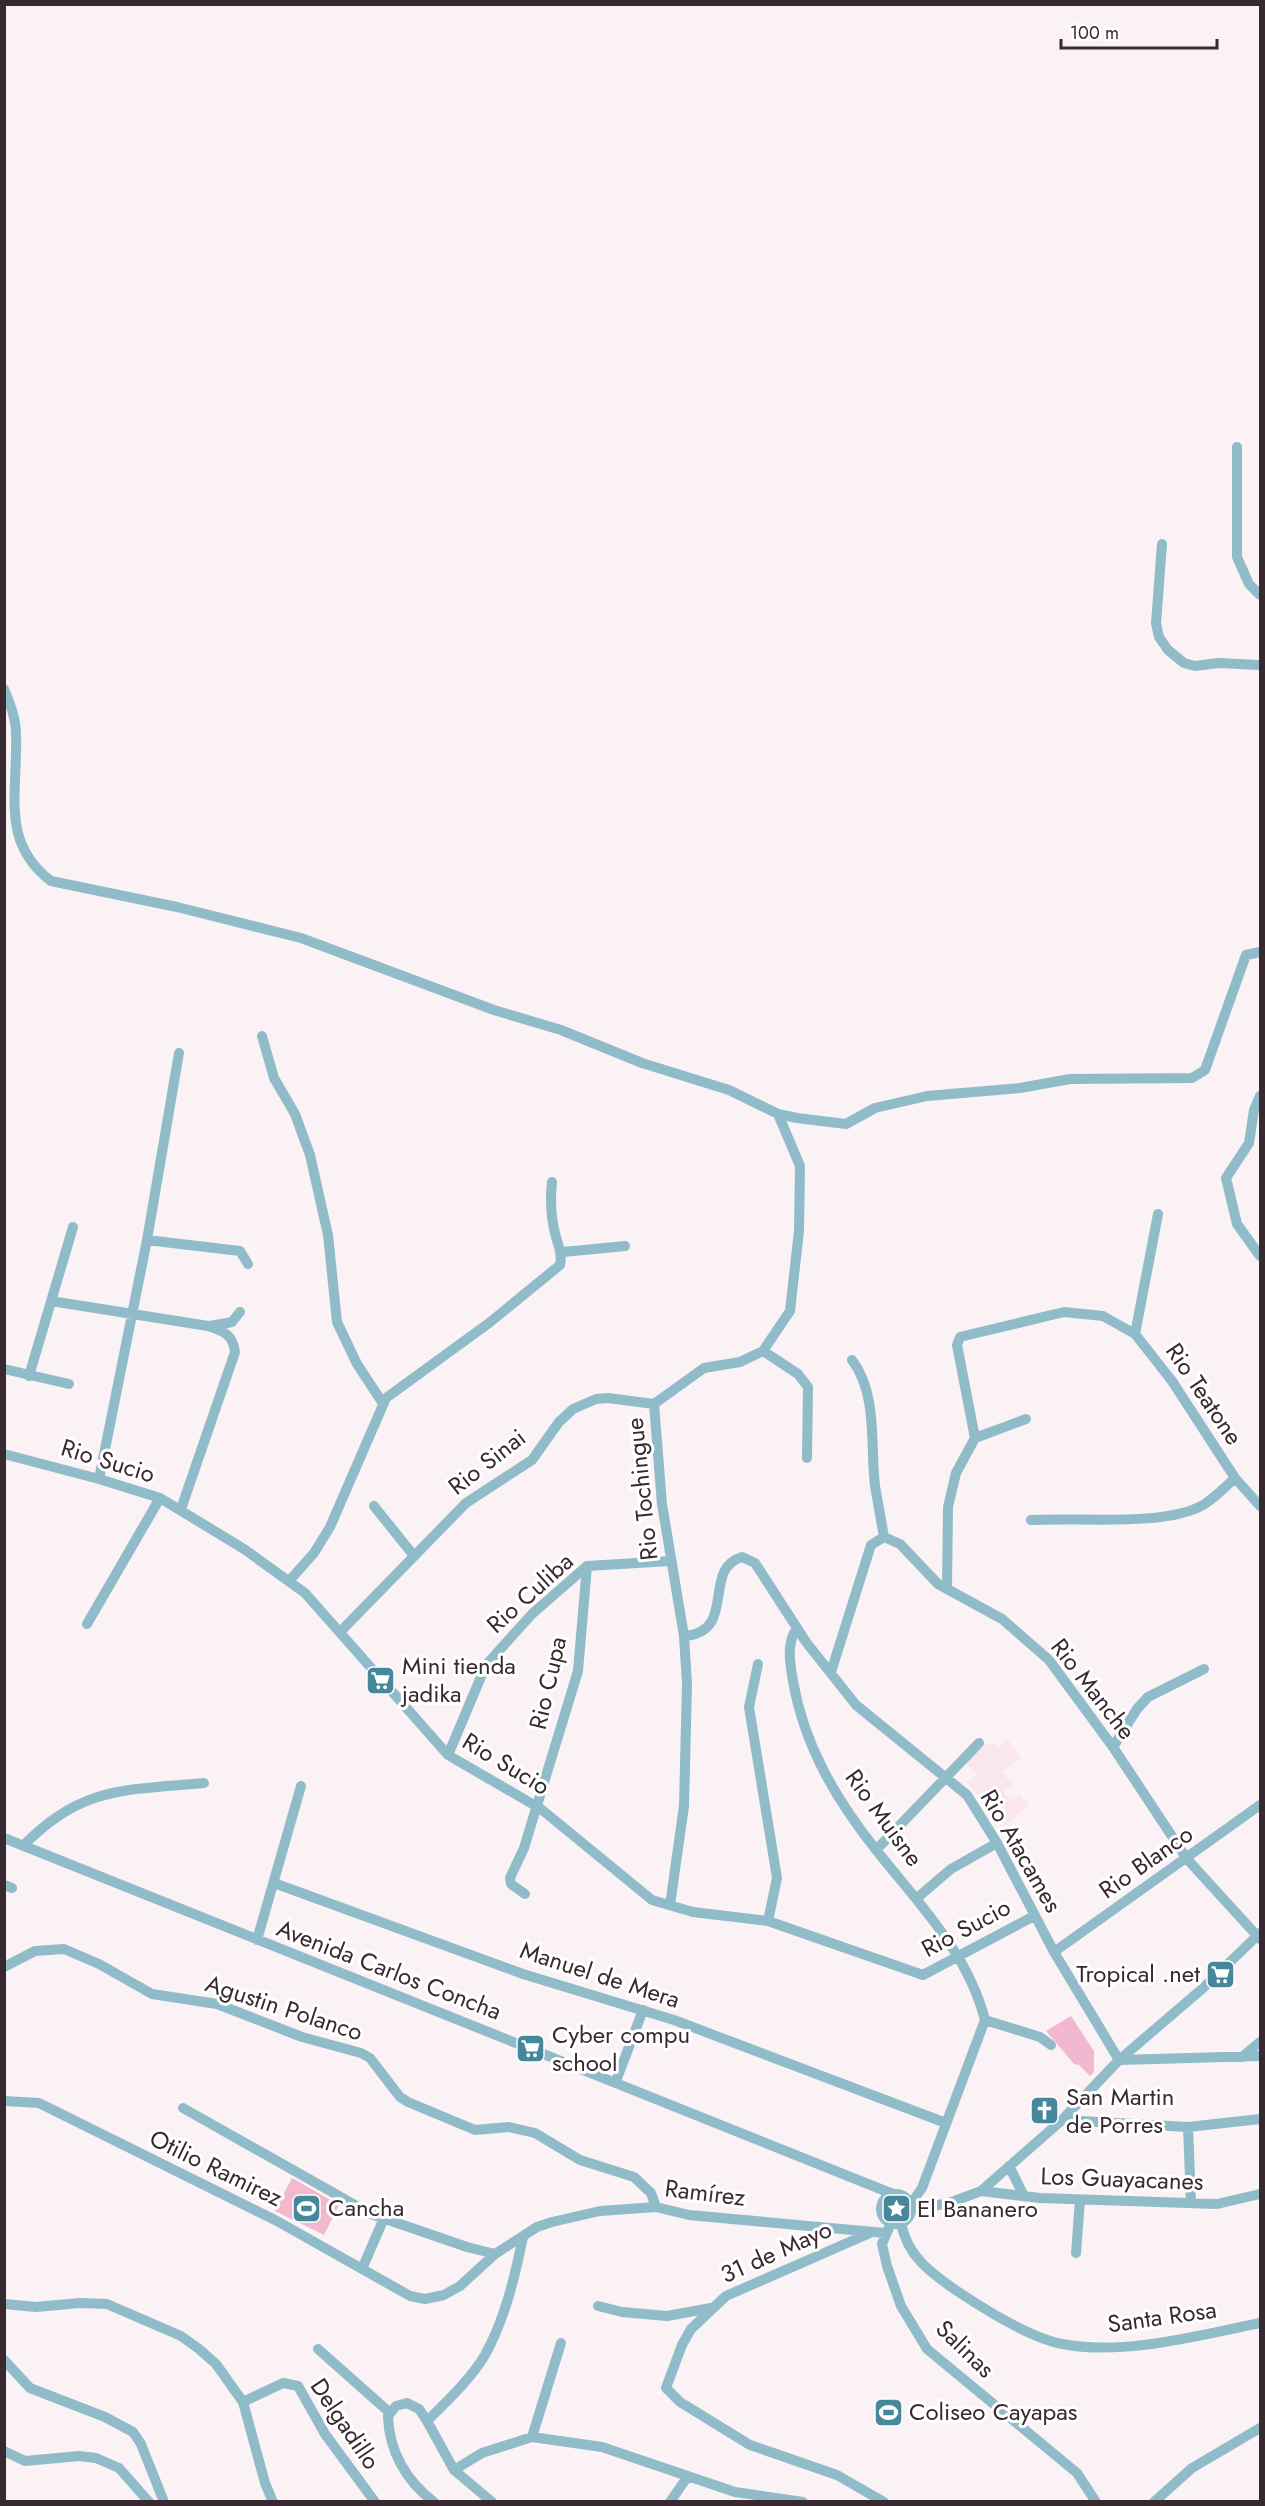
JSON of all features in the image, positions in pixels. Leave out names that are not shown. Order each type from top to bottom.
[{"type":"street","points":[[1237,447],[1237,557],[1249,584],[1260,595]]},
{"type":"street","points":[[1162,544],[1156,623],[1159,637],[1168,650],[1184,663],[1195,666],[1218,663],[1260,665]]},
{"type":"street","points":[[4,689],[12,708],[16,735],[11,820],[13,840],[22,857],[35,871],[51,881],[177,907],[301,938],[494,1010],[561,1030],[642,1063],[729,1090],[778,1114],[846,1124],[875,1108],[927,1096],[1020,1088],[1070,1079],[1192,1078],[1204,1070],[1246,955],[1260,952]]},
{"type":"street","points":[[262,1036],[274,1078],[295,1114],[310,1155],[328,1235],[337,1322],[357,1364],[382,1402]]},
{"type":"street","points":[[99,1479],[147,1240],[179,1053]]},
{"type":"street","points":[[1260,1096],[1254,1110],[1249,1143],[1226,1178],[1237,1224],[1260,1256]]},
{"type":"street","points":[[778,1114],[800,1166],[799,1231],[790,1311],[763,1351],[798,1374],[808,1387],[807,1458]]},
{"type":"street","points":[[290,1580],[314,1552],[345,1499],[382,1402],[554,1273],[560,1265],[562,1252],[556,1237],[552,1212],[552,1182]]},
{"type":"street","points":[[1135,1334],[1158,1215]]},
{"type":"street","points":[[29,1376],[73,1227]]},
{"type":"street","points":[[147,1240],[240,1251],[248,1264]]},
{"type":"street","points":[[562,1252],[625,1246]]},
{"type":"street","points":[[51,1300],[208,1326],[227,1333],[233,1341],[235,1352],[181,1509]]},
{"type":"street","points":[[208,1326],[232,1322],[240,1312]]},
{"type":"street","name":"Rio Teatone","points":[[975,1438],[957,1345],[960,1337],[1064,1312],[1104,1316],[1135,1334],[1173,1381],[1235,1478],[1260,1506]]},
{"type":"street","name":"Rio Tochingue","points":[[670,1905],[684,1806],[688,1721],[684,1636],[662,1504],[654,1404],[663,1400],[688,1376],[704,1368],[740,1362],[763,1351]]},
{"type":"street","points":[[831,1672],[868,1552],[876,1539],[884,1537],[875,1487],[869,1402],[865,1382],[852,1360]]},
{"type":"street","points":[[4,1369],[69,1384]]},
{"type":"street","name":"Rio Sinai","points":[[340,1632],[466,1503],[532,1460],[559,1422],[573,1409],[596,1399],[608,1398],[654,1404]]},
{"type":"street","points":[[947,1588],[948,1507],[956,1473],[975,1438],[1026,1419]]},
{"type":"street","name":"Rio Sucio","points":[[4,1454],[160,1498],[181,1509],[290,1580],[305,1593],[448,1755],[536,1807],[611,1864],[641,1893],[652,1900],[710,1915],[768,1921],[923,1975],[1034,1916]]},
{"type":"street","points":[[1031,1520],[1144,1518],[1178,1513],[1203,1505],[1235,1478]]},
{"type":"street","points":[[87,1624],[160,1498]]},
{"type":"street","points":[[374,1506],[414,1556]]},
{"type":"street","name":"Rio Manche","points":[[884,1537],[900,1544],[928,1576],[1002,1619],[1049,1660],[1113,1747],[1187,1859],[1260,1936]]},
{"type":"street","name":"Rio Atacames","points":[[684,1636],[702,1633],[709,1625],[715,1615],[725,1568],[729,1563],[742,1557],[760,1568],[797,1628],[856,1705],[878,1726],[946,1777],[967,1796],[997,1843],[1054,1952],[1119,2060]]},
{"type":"street","name":"Rio Culiba","points":[[448,1755],[478,1683],[496,1651],[532,1614],[587,1566],[670,1561]]},
{"type":"street","name":"Rio Cupa","points":[[525,1894],[511,1884],[510,1878],[524,1848],[578,1671],[587,1566]]},
{"type":"street","name":"Rio Muisne","points":[[797,1628],[789,1644],[792,1675],[798,1710],[813,1753],[876,1850],[943,1932],[979,1995],[985,2020]]},
{"type":"street","points":[[759,1664],[749,1707],[777,1878],[768,1921]]},
{"type":"street","points":[[1113,1747],[1137,1709],[1148,1697],[1204,1669]]},
{"type":"street","points":[[876,1850],[979,1743]]},
{"type":"street","points":[[23,1846],[39,1829],[88,1798],[111,1791],[204,1783]]},
{"type":"street","points":[[257,1940],[301,1786]]},
{"type":"street","name":"Rio Blanco","points":[[1054,1952],[1260,1805]]},
{"type":"street","name":"Avenida Carlos Concha","points":[[4,1838],[616,2081],[893,2194]]},
{"type":"street","points":[[917,1898],[951,1869],[997,1843]]},
{"type":"street","name":"Manuel de Mera","points":[[274,1883],[523,1974],[642,2010],[946,2123]]},
{"type":"street","points":[[911,2207],[949,2203],[981,2191],[1062,2120],[1119,2060],[1260,1936]]},
{"type":"street","name":"Agustin Polanco","points":[[4,1968],[35,1951],[64,1949],[99,1964],[152,1994],[217,2004],[302,2037],[352,2049],[370,2058],[400,2097],[408,2102],[475,2130],[509,2127],[535,2133],[580,2160],[634,2177],[651,2193],[656,2207]]},
{"type":"street","points":[[616,2081],[642,2010]]},
{"type":"street","points":[[885,2233],[896,2223],[910,2216],[911,2207],[922,2188],[985,2020],[1040,2037],[1051,2045]]},
{"type":"street","points":[[1242,2057],[1260,2042]]},
{"type":"street","points":[[1119,2060],[1260,2056]]},
{"type":"street","name":"Otilio Ramirez","points":[[4,2101],[39,2103],[277,2221],[410,2296],[425,2300],[460,2286],[495,2254],[524,2236]]},
{"type":"street","points":[[183,2108],[330,2193],[384,2218],[467,2247],[495,2254]]},
{"type":"street","points":[[1062,2120],[1188,2127],[1260,2119]]},
{"type":"street","points":[[1188,2127],[1191,2203]]},
{"type":"street","points":[[1009,2166],[1024,2196]]},
{"type":"street","name":"Los Guayacanes","points":[[981,2191],[1080,2200],[1217,2204],[1260,2194]]},
{"type":"street","points":[[896,2223],[884,2217],[881,2208],[885,2199],[893,2194],[902,2194],[911,2207]]},
{"type":"street","points":[[1076,2253],[1080,2200]]},
{"type":"street","name":"Ramírez","points":[[524,2236],[552,2222],[600,2211],[656,2207],[689,2215],[885,2233]]},
{"type":"street","points":[[362,2270],[384,2218]]},
{"type":"street","name":"Santa Rosa","points":[[896,2223],[908,2247],[929,2272],[992,2315],[1061,2344],[1118,2349],[1260,2323]]},
{"type":"street","name":"31 de Mayo","points":[[872,2232],[726,2296],[691,2329],[666,2383],[667,2392],[750,2445],[837,2475],[881,2501]]},
{"type":"street","name":"Salinas","points":[[885,2233],[883,2251],[901,2306],[927,2349],[1077,2474],[1096,2502]]},
{"type":"street","points":[[427,2421],[459,2389],[484,2355],[503,2315],[524,2236]]},
{"type":"street","points":[[4,2304],[36,2307],[80,2302],[106,2304],[181,2336],[199,2349],[216,2364],[243,2402],[265,2484],[273,2502]]},
{"type":"street","points":[[598,2306],[622,2312],[667,2316],[711,2308]]},
{"type":"street","points":[[532,2437],[561,2343]]},
{"type":"street","points":[[318,2349],[389,2412],[390,2439],[394,2454],[419,2490],[434,2502]]},
{"type":"street","points":[[4,2360],[30,2388],[105,2417],[133,2432],[141,2444],[164,2502]]},
{"type":"street","name":"Delgadillo","points":[[243,2402],[277,2385],[288,2383],[298,2386],[325,2434],[375,2502]]},
{"type":"street","points":[[389,2412],[396,2406],[411,2404],[427,2421],[454,2470],[492,2502]]},
{"type":"street","points":[[1154,2502],[1192,2468],[1260,2428]]},
{"type":"street","points":[[454,2470],[482,2453],[532,2437],[602,2447],[735,2492],[803,2502]]},
{"type":"street","points":[[4,2451],[26,2461],[80,2456],[96,2458],[119,2468],[149,2502]]},
{"type":"street","points":[[670,2502],[688,2476]]},
{"type":"shaded area","points":[[1008,1740],[1021,1758],[1002,1772],[1012,1785],[1003,1792],[1011,1801],[1019,1795],[1029,1805],[1004,1826],[991,1803],[986,1806],[967,1782],[976,1775],[965,1761],[987,1744],[993,1742],[997,1748]]},
{"type":"shaded area","points":[[1071,2016],[1094,2051],[1094,2072],[1090,2076],[1079,2065],[1074,2064],[1046,2031]]},
{"type":"shaded area","name":"Cancha","points":[[292,2178],[339,2205],[324,2235],[275,2211]]},
{"type":"place","name":"Mini tienda jadika","points":[[381,1680]]},
{"type":"place","name":"Tropical .net","points":[[1221,1974]]},
{"type":"place","name":"Cyber compu school","points":[[531,2049]]},
{"type":"place","name":"San Martin de Porres","points":[[1045,2111]]},
{"type":"place","name":"Cancha","points":[[307,2208]]},
{"type":"place","name":"El Bananero","points":[[896,2209]]},
{"type":"place","name":"Coliseo Cayapas","points":[[888,2412]]}]
